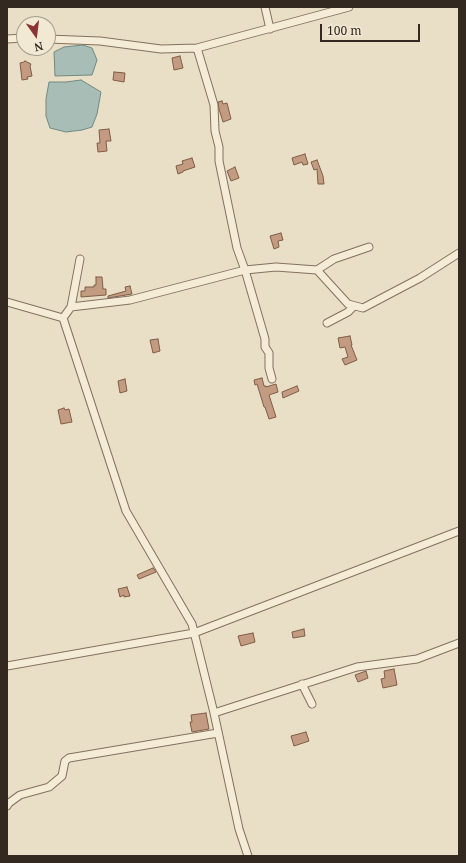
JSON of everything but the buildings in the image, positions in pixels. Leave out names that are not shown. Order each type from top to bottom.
[{"type":"street","points":[[265,7],[270,29]]},
{"type":"street","points":[[56,38],[100,41],[160,49],[197,48],[349,7]]},
{"type":"street","points":[[197,48],[214,105],[215,131],[238,248],[265,339],[265,347],[269,353],[269,368],[272,379]]},
{"type":"street","points":[[71,307],[130,300],[245,270],[276,267],[317,270],[334,259],[369,247]]},
{"type":"street","points":[[317,270],[348,304],[363,308],[420,278],[459,253]]},
{"type":"street","points":[[63,318],[71,307],[80,259]]},
{"type":"street","points":[[7,302],[63,318]]},
{"type":"street","points":[[327,323],[348,312],[354,306]]},
{"type":"street","points":[[63,318],[126,511],[192,624],[214,712],[239,829],[248,856]]},
{"type":"street","points":[[7,666],[194,633],[459,531]]},
{"type":"street","points":[[214,712],[357,667],[417,659],[459,643]]},
{"type":"street","points":[[302,684],[312,704]]},
{"type":"street","points":[[7,806],[20,795],[49,787],[62,776],[64,761],[69,758],[218,733]]},
{"type":"water","points":[[83,45],[92,48],[97,60],[92,75],[55,76],[54,56],[56,56],[56,51],[64,47]]},
{"type":"water","points":[[81,80],[101,92],[97,114],[92,127],[66,132],[50,128],[46,116],[46,99],[49,82]]}]
